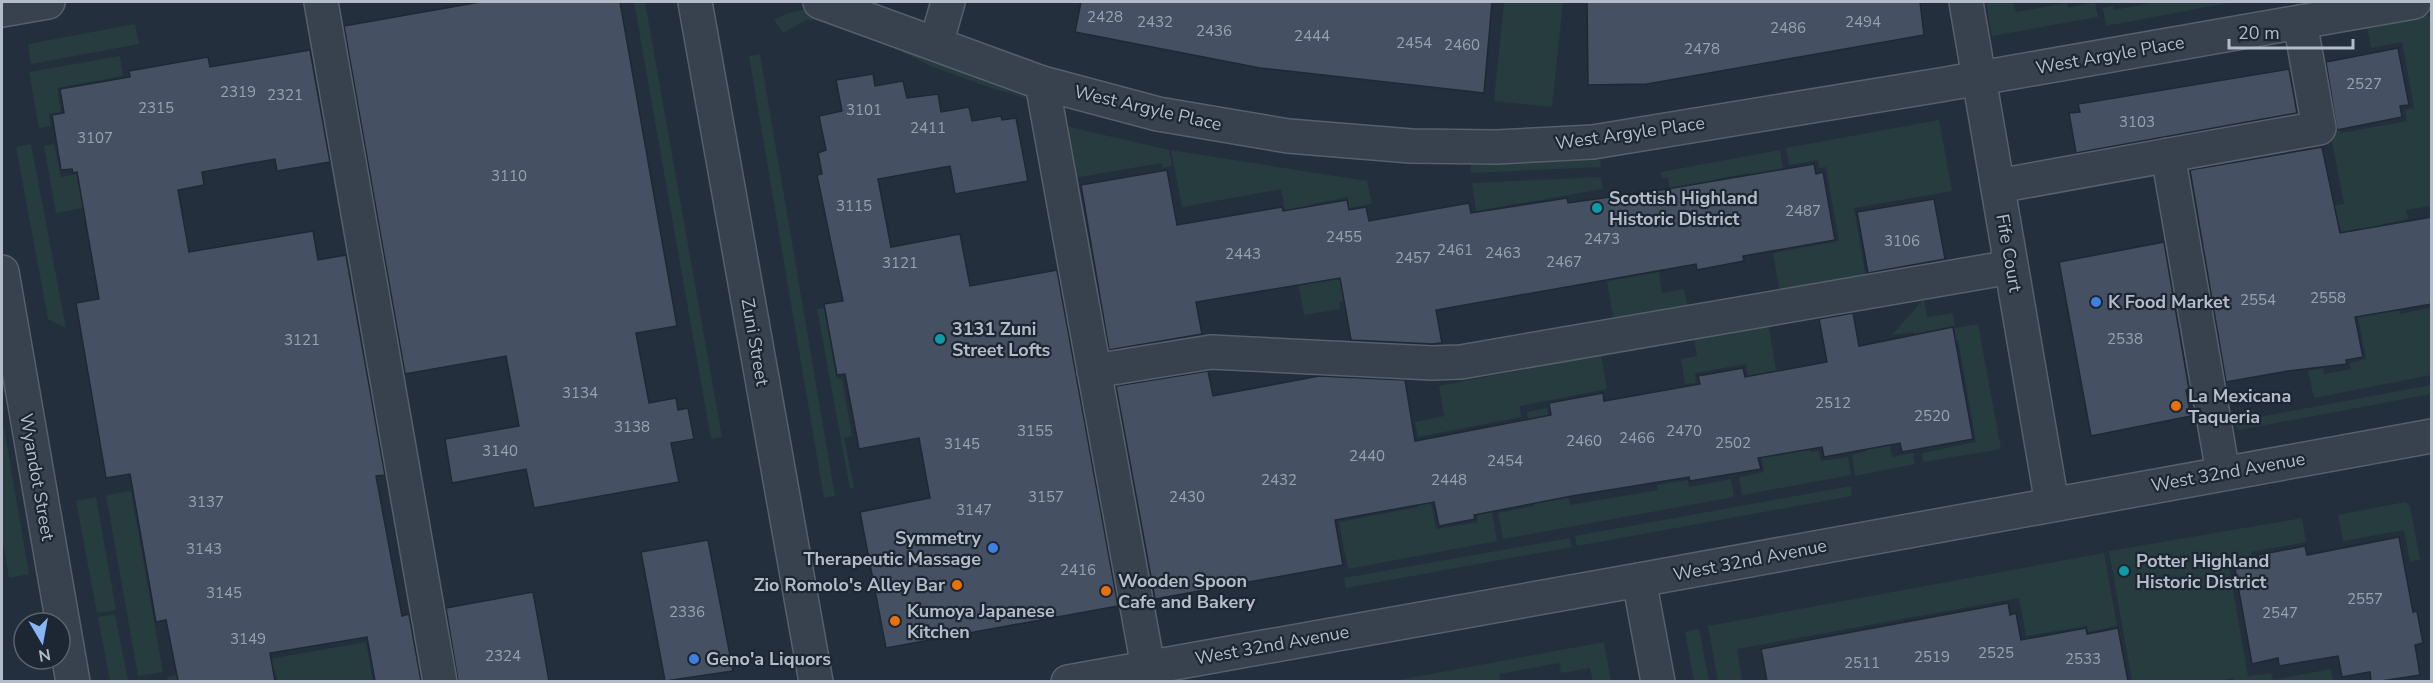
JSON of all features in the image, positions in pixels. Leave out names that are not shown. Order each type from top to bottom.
[{"type":"street","points":[[2,10],[48,2]]},
{"type":"street","points":[[321,2],[440,681]]},
{"type":"street","name":"Zuni Street","points":[[695,2],[816,681]]},
{"type":"street","name":"West Argyle Place","points":[[820,2],[1042,83],[1158,114],[1288,136],[1411,146],[1497,147],[1593,142],[2414,2]]},
{"type":"street","points":[[936,44],[948,2]]},
{"type":"street","name":"Fife Court","points":[[1966,2],[2052,504]]},
{"type":"street","points":[[1998,186],[2319,128],[2300,22]]},
{"type":"street","points":[[1042,83],[1148,667]]},
{"type":"street","points":[[2168,155],[2223,473]]},
{"type":"street","points":[[1094,371],[1211,352],[1432,363],[1461,362],[2012,267]]},
{"type":"street","name":"Wyandot Street","points":[[2,272],[73,681]]},
{"type":"street","name":"West 32nd Avenue","points":[[1068,681],[2432,436]]},
{"type":"street","points":[[1640,580],[1659,681]]},
{"type":"green space","points":[[634,2],[645,2],[722,437],[711,439]]},
{"type":"green space","points":[[1504,2],[1563,2],[1552,107],[1494,101]]},
{"type":"green space","points":[[1986,2],[2013,2],[2016,12],[2067,3],[2068,8],[2095,2],[2098,17],[1992,36]]},
{"type":"green space","points":[[2156,2],[2233,2],[2106,26],[2103,8],[2113,6],[2114,10]]},
{"type":"green space","points":[[802,10],[819,11],[937,63],[1041,103],[933,67],[858,31],[819,19],[806,20],[783,33],[774,20]]},
{"type":"green space","points":[[2431,15],[2431,206],[2406,210],[2408,219],[2383,224],[2400,314],[2431,308],[2431,375],[2314,398],[2308,371],[2323,368],[2324,374],[2351,369],[2350,363],[2366,359],[2341,228],[2295,236],[2290,214],[2344,204],[2329,126],[2338,124],[2341,133],[2407,121],[2405,110],[2414,108],[2402,42],[2371,48],[2367,27]]},
{"type":"green space","points":[[135,24],[139,44],[31,64],[28,44]]},
{"type":"green space","points":[[760,54],[835,496],[824,498],[749,56]]},
{"type":"green space","points":[[120,56],[123,76],[57,88],[61,112],[49,114],[51,126],[39,128],[29,72]]},
{"type":"green space","points":[[1939,120],[1952,191],[1854,208],[1866,279],[1780,294],[1773,253],[1839,241],[1826,167],[1819,168],[1818,160],[1789,165],[1786,148]]},
{"type":"green space","points":[[1065,126],[1169,150],[1172,166],[1163,168],[1161,163],[1074,178]]},
{"type":"green space","points":[[31,144],[66,328],[48,319],[16,147]]},
{"type":"green space","points":[[54,144],[61,177],[161,159],[167,192],[56,213],[44,146]]},
{"type":"green space","points":[[1171,150],[1367,181],[1372,204],[1349,208],[1347,197],[1309,205],[1322,275],[1370,267],[1375,296],[1339,302],[1340,309],[1304,315],[1281,189],[1182,207]]},
{"type":"green space","points":[[1780,150],[1784,173],[1751,180],[1749,173],[1717,179],[1718,187],[1671,196],[1668,178],[1662,178],[1661,172]]},
{"type":"green space","points":[[1600,160],[1601,167],[1471,173],[1471,165]]},
{"type":"green space","points":[[1601,177],[1603,189],[1476,211],[1472,183]]},
{"type":"green space","points":[[1659,272],[1662,293],[1684,289],[1688,310],[1614,322],[1607,281]]},
{"type":"green space","points":[[1924,299],[1927,317],[1953,313],[1955,328],[1978,324],[2001,449],[1923,462],[1922,453],[1976,442],[1958,340],[1916,347],[1913,332],[1892,335]]},
{"type":"green space","points":[[824,308],[837,379],[842,379],[852,436],[844,438],[854,488],[850,489],[817,309]]},
{"type":"green space","points":[[1767,316],[1776,370],[1795,367],[1810,452],[1819,451],[1821,461],[1848,457],[1851,475],[1742,495],[1739,477],[1764,472],[1746,364],[1695,373],[1696,383],[1685,384],[1681,359],[1697,356],[1692,329]]},
{"type":"green space","points":[[1601,355],[1607,389],[1520,406],[1521,417],[1418,437],[1415,422],[1444,416],[1439,386]]},
{"type":"green space","points":[[1877,372],[1892,457],[1913,453],[1915,464],[1855,476],[1852,455],[1866,451],[1865,442]]},
{"type":"green space","points":[[2431,385],[2431,394],[2239,430],[2232,422]]},
{"type":"green space","points":[[1547,408],[1563,496],[1568,495],[1570,505],[1658,490],[1657,485],[1688,480],[1689,487],[1731,479],[1734,497],[1503,539],[1498,513],[1534,506],[1532,496],[1541,494],[1527,412]]},
{"type":"green space","points":[[2,416],[29,574],[9,578],[2,536]]},
{"type":"green space","points":[[1462,432],[1491,506],[1497,541],[1348,569],[1339,522],[1418,507],[1409,459],[1423,457],[1436,529],[1478,522]]},
{"type":"green space","points":[[1851,486],[1852,496],[1577,546],[1575,536]]},
{"type":"green space","points":[[131,491],[163,672],[138,676],[106,495]]},
{"type":"green space","points":[[96,497],[116,610],[97,613],[76,501]]},
{"type":"green space","points":[[2405,502],[2410,506],[2420,560],[2410,562],[2404,530],[2343,541],[2338,515]]},
{"type":"green space","points":[[2302,518],[2306,542],[2251,552],[2253,563],[2229,567],[2248,676],[2271,673],[2273,680],[2331,669],[2333,681],[2234,682],[2233,678],[2214,682],[2132,681],[2109,551]]},
{"type":"green space","points":[[1570,538],[1572,547],[1346,588],[1344,578]]},
{"type":"green space","points":[[2104,553],[2117,626],[2088,632],[2087,626],[2026,636],[2019,598],[1737,649],[1742,681],[1718,681],[1708,626]]},
{"type":"green space","points":[[115,614],[128,681],[110,681],[98,617]]},
{"type":"green space","points":[[1699,629],[1709,681],[1694,681],[1685,632]]},
{"type":"green space","points":[[366,642],[373,681],[278,681],[275,670],[207,681],[168,681],[167,677]]},
{"type":"green space","points":[[1604,642],[1611,681],[1593,681],[1590,668],[1561,673],[1559,663],[1499,674],[1500,680],[1491,681],[1393,681]]},
{"type":"building","points":[[480,2],[620,2],[677,326],[636,333],[649,403],[676,398],[678,410],[688,408],[694,439],[671,443],[679,482],[534,508],[526,469],[452,483],[445,439],[519,426],[506,356],[405,374],[344,26]]},
{"type":"building","points":[[1081,2],[1492,2],[1484,93],[1260,68],[1075,32]]},
{"type":"building","points":[[1587,2],[1920,2],[1924,35],[1647,84],[1588,85]]},
{"type":"building","points":[[2398,48],[2409,105],[2400,106],[2402,117],[2337,130],[2326,62]]},
{"type":"building","points":[[310,50],[330,162],[277,171],[275,159],[202,172],[204,185],[178,190],[189,252],[313,231],[318,260],[346,255],[385,475],[376,476],[402,616],[409,614],[421,681],[375,681],[367,637],[270,653],[275,681],[178,681],[166,620],[156,622],[130,474],[106,478],[76,303],[99,299],[77,172],[73,173],[72,169],[61,170],[52,115],[64,113],[60,89],[130,77],[129,71],[208,57],[210,67]]},
{"type":"building","points":[[2289,69],[2297,113],[2076,153],[2069,113],[2080,112],[2078,104]]},
{"type":"building","points":[[873,74],[875,86],[903,81],[907,98],[938,94],[941,112],[969,107],[972,121],[1001,116],[1002,120],[1016,118],[1028,181],[955,194],[950,166],[878,179],[891,247],[960,234],[970,286],[1057,270],[1118,606],[886,648],[860,512],[930,498],[919,438],[859,449],[845,374],[837,375],[824,304],[843,301],[817,175],[822,174],[818,153],[826,150],[819,116],[842,111],[836,80]]},
{"type":"building","points":[[2322,147],[2340,233],[2432,217],[2432,304],[2355,317],[2363,357],[2346,360],[2347,364],[2226,382],[2190,170]]},
{"type":"building","points":[[1814,164],[1816,174],[1823,172],[1835,240],[1743,256],[1744,261],[1697,270],[1696,264],[1436,310],[1442,343],[1432,344],[1351,340],[1340,278],[1196,302],[1202,334],[1109,350],[1081,185],[1167,170],[1177,225],[1282,207],[1283,211],[1347,200],[1349,210],[1366,207],[1369,221],[1469,203],[1471,213],[1567,198],[1568,203]]},
{"type":"building","points":[[1934,199],[1945,259],[1868,273],[1857,212]]},
{"type":"building","points":[[2164,242],[2189,389],[2186,390],[2191,416],[2091,436],[2059,262]]},
{"type":"building","points":[[1853,313],[1859,346],[1953,327],[1973,439],[1902,452],[1900,443],[1824,457],[1822,447],[1758,458],[1761,469],[1690,481],[1689,477],[1572,496],[1474,515],[1475,519],[1439,526],[1434,502],[1335,520],[1343,565],[1155,599],[1116,386],[1208,371],[1213,396],[1319,376],[1405,380],[1415,441],[1551,415],[1549,403],[1603,393],[1604,401],[1700,384],[1698,376],[1743,368],[1745,377],[1827,362],[1819,319]]},
{"type":"building","points":[[2399,537],[2413,612],[2417,611],[2423,643],[2415,645],[2420,675],[2381,681],[2371,681],[2370,672],[2342,677],[2338,656],[2279,666],[2278,658],[2252,664],[2235,569],[2260,565],[2258,555],[2305,546],[2307,555]]},
{"type":"building","points":[[708,540],[733,671],[665,681],[641,552]]},
{"type":"building","points":[[533,592],[549,681],[458,681],[446,608]]},
{"type":"building","points":[[2008,603],[2010,615],[2016,613],[2021,640],[2086,628],[2087,634],[2118,628],[2128,681],[1767,681],[1761,649]]},
{"type":"place","name":"Scottish Highland Historic District","points":[[1597,208]]},
{"type":"place","name":"K Food Market","points":[[2096,302]]},
{"type":"place","name":"3131 Zuni Street Lofts","points":[[940,339]]},
{"type":"place","name":"La Mexicana Taqueria","points":[[2176,406]]},
{"type":"place","name":"Symmetry Therapeutic Massage","points":[[993,548]]},
{"type":"place","name":"Potter Highland Historic District","points":[[2124,571]]},
{"type":"place","name":"Zio Romolo's Alley Bar","points":[[957,585]]},
{"type":"place","name":"Wooden Spoon Cafe and Bakery","points":[[1106,591]]},
{"type":"place","name":"Kumoya Japanese Kitchen","points":[[895,621]]},
{"type":"place","name":"Geno'a Liquors","points":[[694,659]]}]
